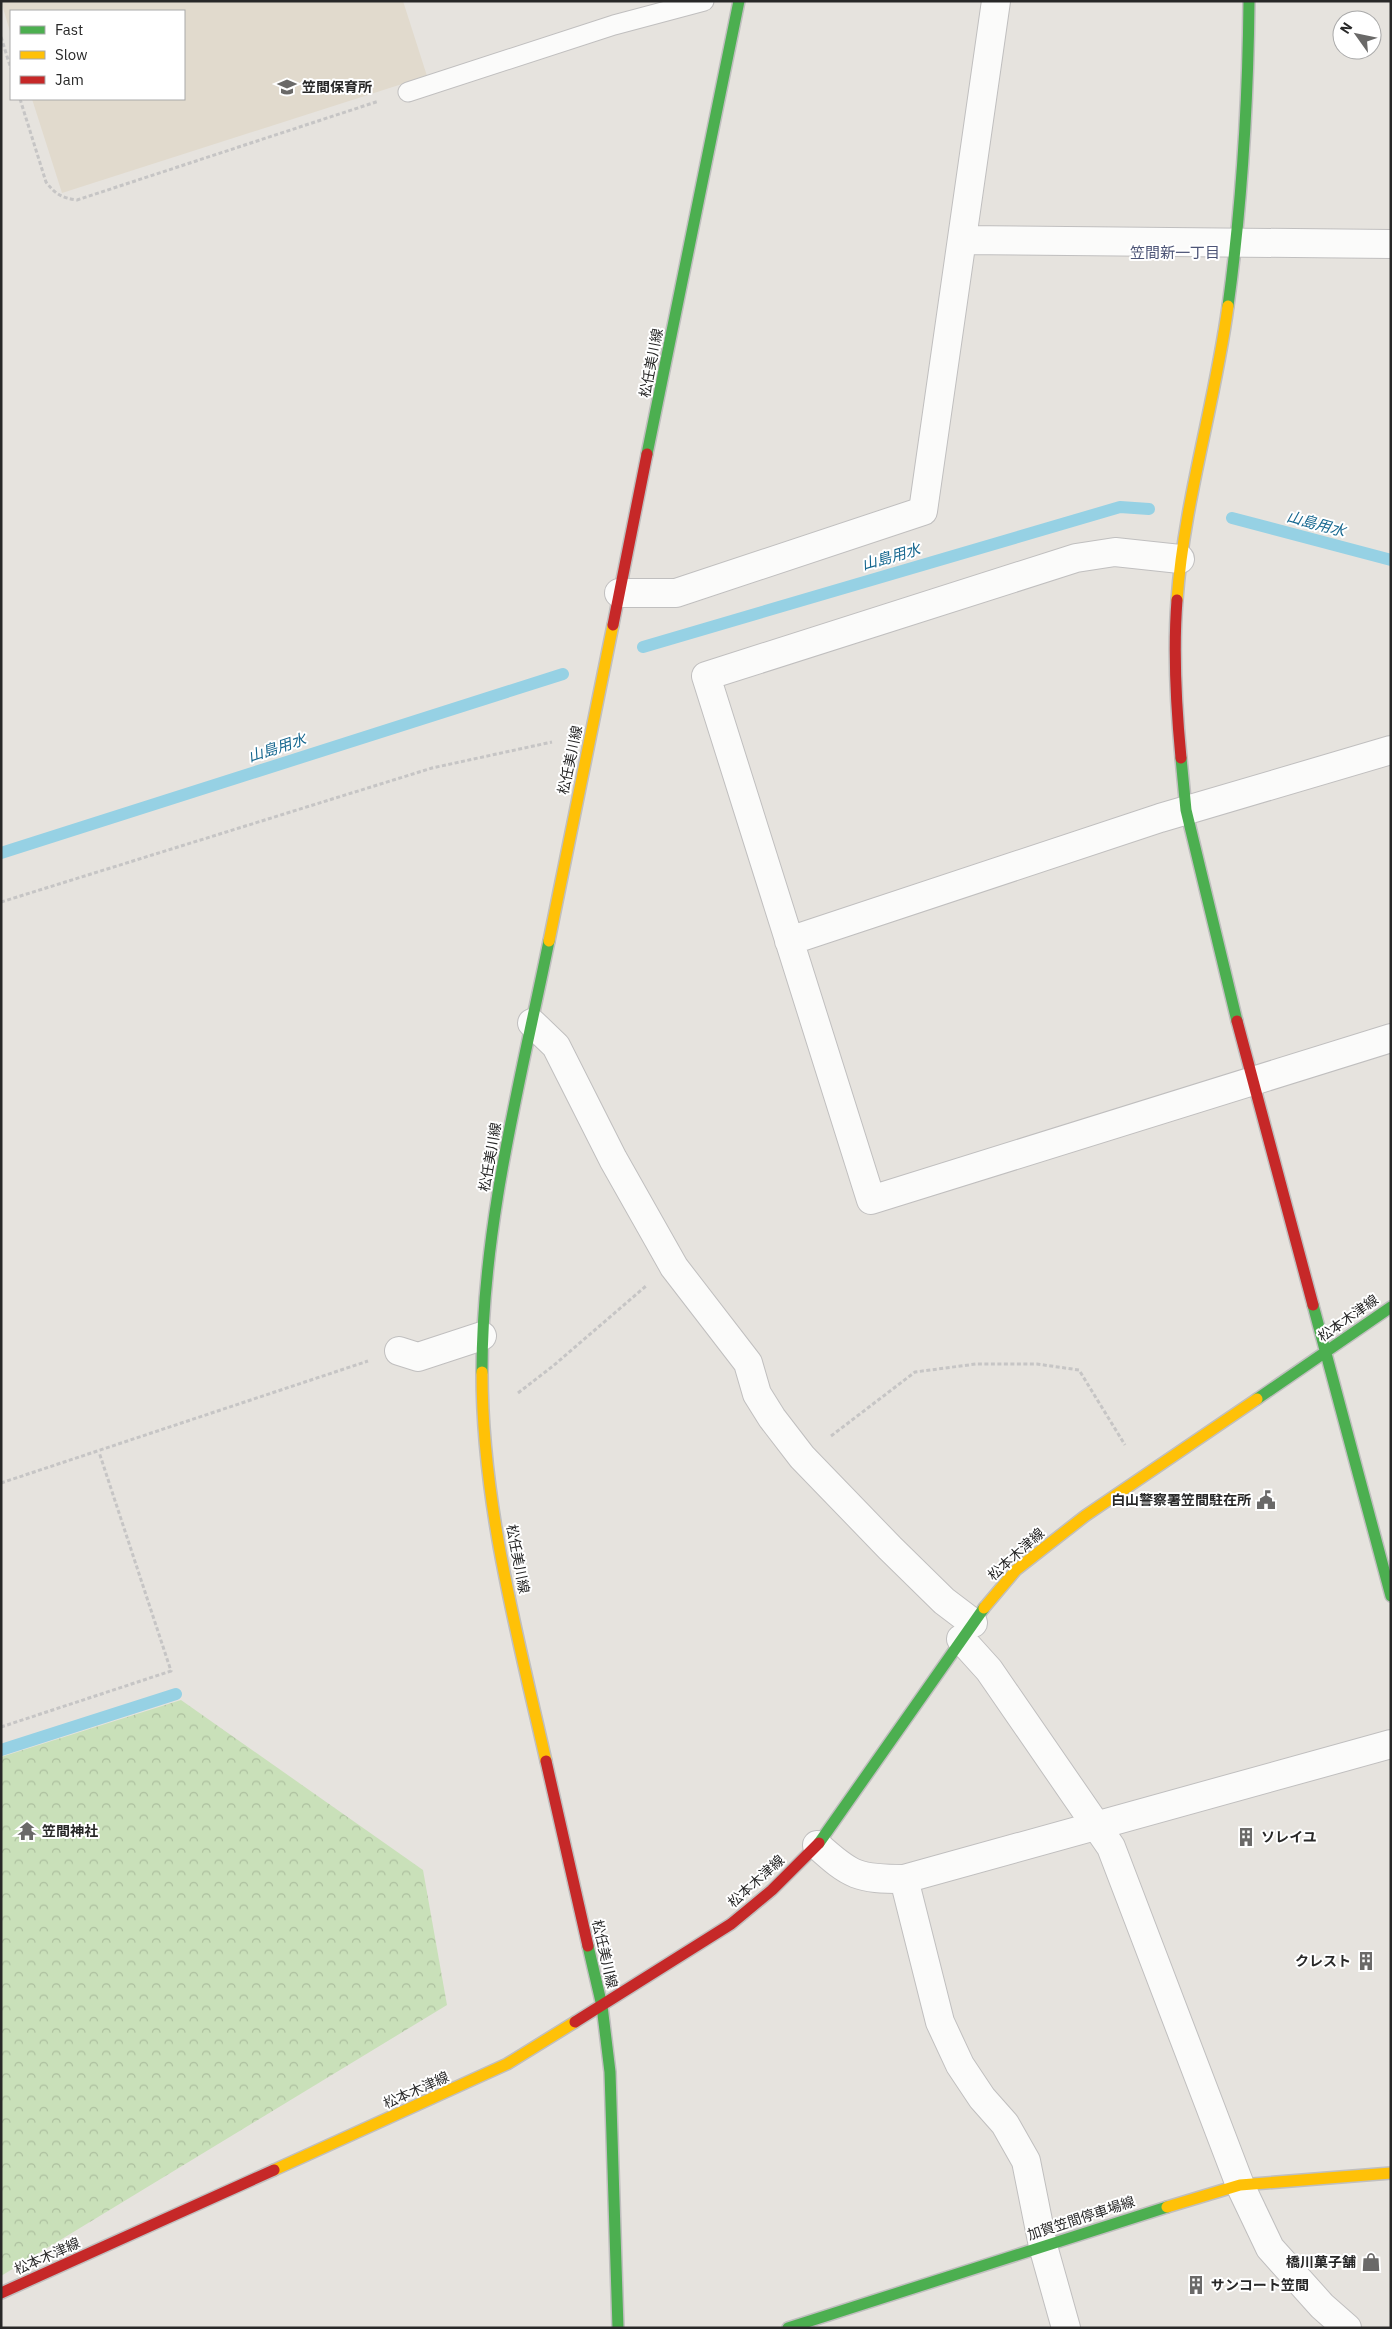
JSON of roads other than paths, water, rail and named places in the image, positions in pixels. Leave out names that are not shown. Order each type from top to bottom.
[{"type":"main road","name":"松任美川線","points":[[618,2328],[610,2072],[602,2006],[522,1657],[490,1496],[482,1421],[482,1336],[489,1259],[500,1183],[739,1]]},
{"type":"main road","points":[[1249,1],[1248,95],[1237,242],[1223,346],[1180,559],[1175,625],[1177,717],[1186,810],[1252,1081],[1391,1596]]},
{"type":"main road","name":"松本木津線","points":[[1,2293],[507,2064],[688,1953],[731,1924],[772,1890],[817,1845],[967,1631],[996,1592],[1016,1570],[1085,1516],[1391,1306]]},
{"type":"main road","name":"加賀笠間停車場線","points":[[788,2328],[1240,2185],[1391,2173]]},
{"type":"street","points":[[619,593],[676,594],[923,511],[996,1]]},
{"type":"street","points":[[962,240],[1391,244]]},
{"type":"street","points":[[1180,559],[1115,552],[1076,558],[706,676],[871,1200],[1391,1038]]},
{"type":"street","points":[[789,941],[1186,810],[1391,750]]},
{"type":"street","points":[[532,1023],[556,1046],[614,1159],[674,1267],[748,1364],[762,1402],[772,1418],[802,1457],[938,1594],[967,1631],[1005,1696],[1044,1747],[1099,1826],[1111,1847],[1240,2185],[1270,2248],[1322,2306],[1347,2328]]},
{"type":"street","points":[[399,1351],[418,1357],[482,1336]]},
{"type":"street","points":[[817,1845],[841,1867],[858,1875],[872,1879],[904,1879],[1391,1744]]},
{"type":"street","points":[[904,1879],[940,2022],[960,2065],[982,2098],[1005,2124],[1026,2161],[1043,2246],[1066,2328]]},
{"type":"lane","points":[[408,92],[614,25],[704,1]]},
{"type":"waterway","name":"山島用水","points":[[643,647],[1120,507],[1149,509]]},
{"type":"waterway","name":"山島用水","points":[[1232,518],[1391,560]]},
{"type":"waterway","name":"山島用水","points":[[1,853],[563,674]]},
{"type":"waterway","points":[[1,1750],[176,1694]]},
{"type":"place","name":"笠間保育所","points":[[287,87]]},
{"type":"place","name":"白山警察署笠間駐在所","points":[[1266,1500]]},
{"type":"place","name":"笠間神社","points":[[27,1831]]},
{"type":"place","name":"ソレイユ","points":[[1246,1837]]},
{"type":"place","name":"クレスト","points":[[1366,1961]]},
{"type":"place","name":"橋川菓子舗","points":[[1371,2262]]},
{"type":"place","name":"サンコート笠間","points":[[1196,2285]]},
{"type":"district","name":"笠間新一丁目","points":[[1175,253]]}]
